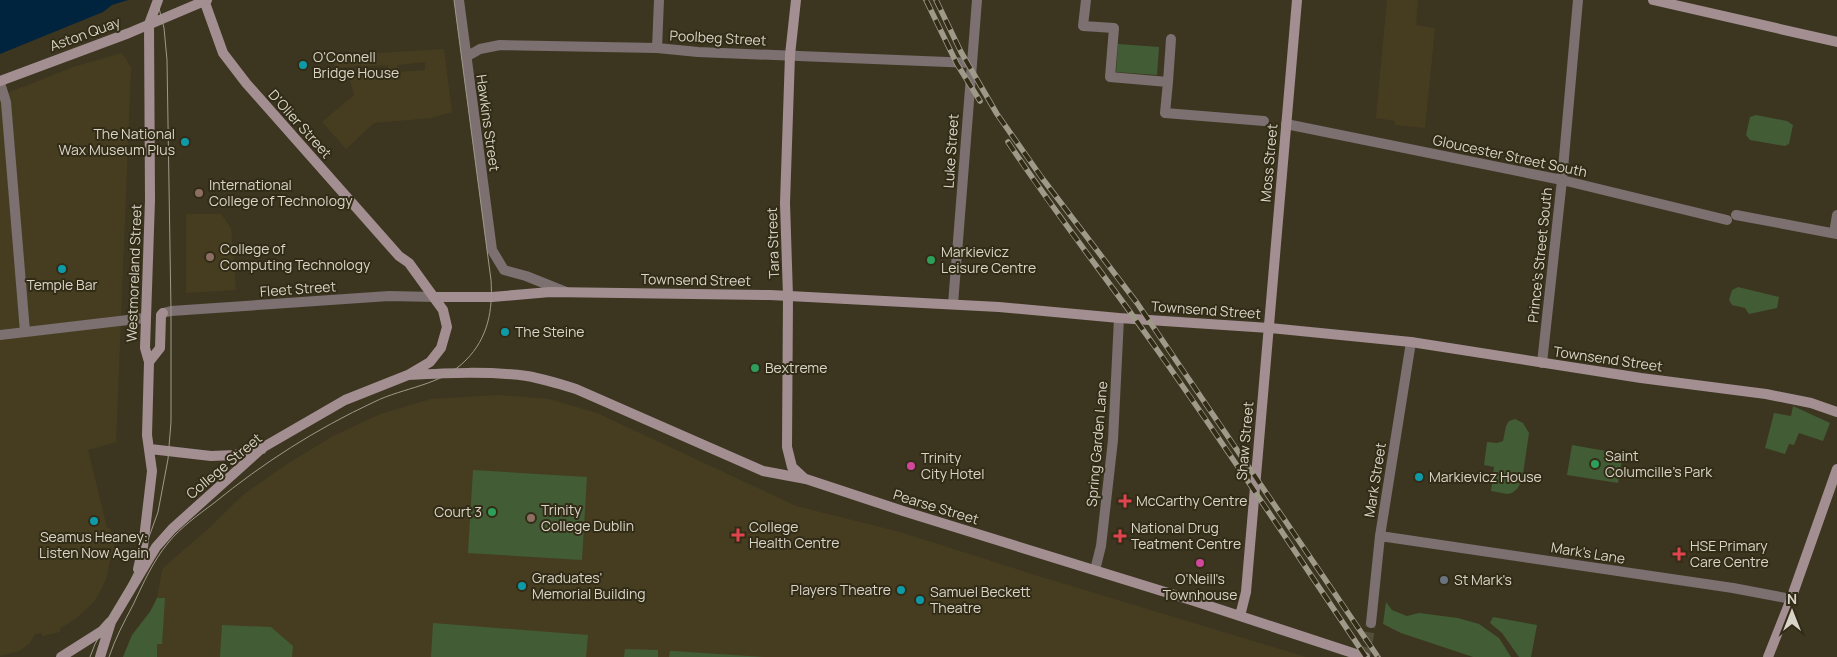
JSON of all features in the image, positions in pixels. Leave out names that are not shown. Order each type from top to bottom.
[{"type":"main road","points":[[150,0],[153,12]]},
{"type":"main road","name":"Westmoreland Street","points":[[135,579],[143,547],[152,483],[152,460],[147,435],[149,362],[145,348],[145,318],[150,200],[149,24],[158,0]]},
{"type":"main road","name":"Aston Quay","points":[[0,82],[205,0]]},
{"type":"main road","name":"D'Olier Street","points":[[205,0],[226,59],[402,260],[409,263],[435,297]]},
{"type":"main road","name":"Tara Street","points":[[796,0],[790,55],[785,203],[788,296],[787,447],[792,466],[806,479]]},
{"type":"main road","name":"Moss Street","points":[[1269,328],[1297,0]]},
{"type":"main road","points":[[1653,0],[1837,42]]},
{"type":"main road","name":"Townsend Street","points":[[435,297],[466,298],[566,292],[788,296],[953,304],[1269,328],[1411,342],[1641,378],[1766,394],[1811,403],[1837,412]]},
{"type":"main road","name":"College Street","points":[[135,579],[156,547],[172,529],[262,448],[345,400],[408,375],[430,362],[441,348],[447,327],[446,319],[435,297]]},
{"type":"main road","points":[[149,362],[160,348],[161,315],[163,313]]},
{"type":"main road","name":"Shaw Street","points":[[1240,616],[1246,592],[1269,328]]},
{"type":"main road","name":"College Street","points":[[408,375],[454,372],[503,374]]},
{"type":"main road","name":"Pearse Street","points":[[503,374],[528,376],[576,389],[763,471],[806,479],[1365,657]]},
{"type":"main road","points":[[150,450],[211,456],[235,455],[262,448]]},
{"type":"main road","points":[[1768,657],[1791,599],[1837,469]]},
{"type":"main road","points":[[100,657],[111,622],[135,579]]},
{"type":"main road","points":[[61,657],[102,631],[111,622]]},
{"type":"street","name":"Hawkins Street","points":[[459,0],[492,250]]},
{"type":"street","points":[[657,48],[659,0]]},
{"type":"street","name":"Luke Street","points":[[953,304],[977,0]]},
{"type":"street","points":[[1086,0],[1083,26],[1114,28],[1110,77],[1168,82]]},
{"type":"street","name":"Prince's Street South","points":[[1542,363],[1562,180],[1578,0]]},
{"type":"street","points":[[1171,39],[1165,113],[1264,121]]},
{"type":"street","name":"Poolbeg Street","points":[[466,57],[480,49],[500,45],[657,48],[972,62]]},
{"type":"street","points":[[0,82],[6,102],[25,332]]},
{"type":"street","name":"Gloucester Street South","points":[[1286,124],[1562,180],[1731,218],[1835,233]]},
{"type":"street","points":[[1835,233],[1837,215]]},
{"type":"street","name":"Townsend Street","points":[[492,250],[504,270],[526,276],[566,292]]},
{"type":"street","name":"Fleet Street","points":[[163,313],[389,296],[435,297]]},
{"type":"street","points":[[0,335],[145,318]]},
{"type":"street","name":"Spring Garden Lane","points":[[1095,570],[1101,546],[1113,440],[1119,318]]},
{"type":"street","name":"Mark Street","points":[[1371,623],[1380,536],[1411,342]]},
{"type":"street","name":"Mark's Lane","points":[[1380,536],[1733,588],[1791,599]]},
{"type":"shaded area","points":[[1387,0],[1418,0],[1416,25],[1435,28],[1425,128],[1395,125],[1395,121],[1376,118]]},
{"type":"shaded area","points":[[444,49],[452,112],[431,118],[374,123],[346,149],[322,122],[354,95],[349,77],[388,73],[388,65],[335,68],[331,56]],"holes":[[[425,62],[425,70],[397,72],[397,65]]]},
{"type":"shaded area","name":"Temple Bar","points":[[122,53],[131,67],[116,442],[88,450],[107,528],[110,528],[116,553],[111,554],[107,577],[98,596],[91,605],[74,620],[60,628],[60,632],[42,636],[41,633],[35,634],[29,644],[19,651],[0,656],[0,96],[73,67]]},
{"type":"shaded area","name":"College of Computing Technology","points":[[186,214],[221,214],[231,228],[236,290],[186,293]]},
{"type":"shaded area","name":"Trinity College Dublin","points":[[498,395],[549,399],[597,413],[796,506],[900,532],[1306,657],[123,657],[132,635],[156,603],[162,570],[165,566],[207,530],[243,495],[287,464],[333,436],[380,414],[431,399]]},
{"type":"green space","points":[[1118,44],[1159,47],[1157,75],[1116,72]]},
{"type":"green space","points":[[1756,115],[1787,121],[1793,125],[1789,144],[1785,146],[1750,140],[1746,135],[1750,117]]},
{"type":"green space","points":[[1738,287],[1779,297],[1777,308],[1749,314],[1745,308],[1732,305],[1729,300],[1732,290]]},
{"type":"green space","points":[[1793,406],[1830,423],[1823,441],[1799,433],[1794,445],[1789,444],[1785,454],[1765,448],[1774,413],[1791,416]]},
{"type":"green space","points":[[1515,419],[1523,423],[1529,433],[1522,481],[1512,493],[1491,491],[1494,467],[1484,465],[1487,442],[1497,443],[1503,441],[1506,426],[1509,421]]},
{"type":"green space","name":"Saint Columcille's Park","points":[[1572,445],[1623,454],[1618,483],[1567,475]]},
{"type":"green space","points":[[473,470],[587,477],[582,560],[468,553]]},
{"type":"green space","points":[[157,598],[165,598],[162,644],[157,644],[157,657],[123,657],[132,635],[150,612]]},
{"type":"green space","points":[[1386,602],[1392,610],[1407,616],[1419,613],[1458,618],[1479,624],[1499,638],[1511,657],[1473,657],[1401,633],[1383,624]]},
{"type":"green space","points":[[1493,617],[1537,625],[1531,657],[1519,657],[1502,633],[1490,623]]},
{"type":"green space","points":[[433,623],[588,635],[586,657],[431,657]]},
{"type":"green space","points":[[222,625],[271,627],[293,646],[292,657],[220,657]]},
{"type":"green space","points":[[625,649],[658,650],[658,657],[624,657]]},
{"type":"green space","points":[[670,651],[673,651],[764,657],[669,657]]},
{"type":"water","points":[[0,0],[128,0],[112,5],[103,12],[0,54]]},
{"type":"tunnel","points":[[1365,657],[1371,623]]},
{"type":"tram line","points":[[90,657],[95,644],[122,598],[141,559],[158,512],[168,459],[171,422],[171,311],[167,60],[164,28],[157,0]]},
{"type":"tram line","points":[[109,657],[153,565],[178,532],[252,474],[311,435],[352,412],[386,397],[434,381],[456,369],[466,360],[484,333],[490,313],[491,280],[454,0]]},
{"type":"railway","points":[[926,0],[957,64],[980,101]]},
{"type":"railway","points":[[936,0],[961,52],[997,114],[1042,178],[1137,303],[1378,657]]},
{"type":"railway","points":[[1008,142],[1237,465],[1366,657]]},
{"type":"place","name":"O'Connell Bridge House","points":[[303,65]]},
{"type":"place","name":"The National Wax Museum Plus","points":[[185,142]]},
{"type":"place","name":"International College of Technology","points":[[199,193]]},
{"type":"place","name":"College of Computing Technology","points":[[210,257]]},
{"type":"place","name":"Markievicz Leisure Centre","points":[[931,260]]},
{"type":"place","name":"Temple Bar","points":[[62,269]]},
{"type":"place","name":"The Steine","points":[[505,332]]},
{"type":"place","name":"Bextreme","points":[[755,368]]},
{"type":"place","name":"Saint Columcille's Park","points":[[1595,464]]},
{"type":"place","name":"Trinity City Hotel","points":[[911,466]]},
{"type":"place","name":"Markievicz House","points":[[1419,477]]},
{"type":"place","name":"McCarthy Centre","points":[[1125,501]]},
{"type":"place","name":"Court 3","points":[[492,512]]},
{"type":"place","name":"Trinity College Dublin","points":[[531,518]]},
{"type":"place","name":"Seamus Heaney: Listen Now Again","points":[[94,521]]},
{"type":"place","name":"College Health Centre","points":[[738,535]]},
{"type":"place","name":"National Drug Teatment Centre","points":[[1120,536]]},
{"type":"place","name":"HSE Primary Care Centre","points":[[1679,554]]},
{"type":"place","name":"O’Neill's Townhouse","points":[[1200,563]]},
{"type":"place","name":"St Mark's","points":[[1444,580]]},
{"type":"place","name":"Graduates' Memorial Building","points":[[522,586]]},
{"type":"place","name":"Players Theatre","points":[[901,590]]},
{"type":"place","name":"Samuel Beckett Theatre","points":[[920,600]]}]
